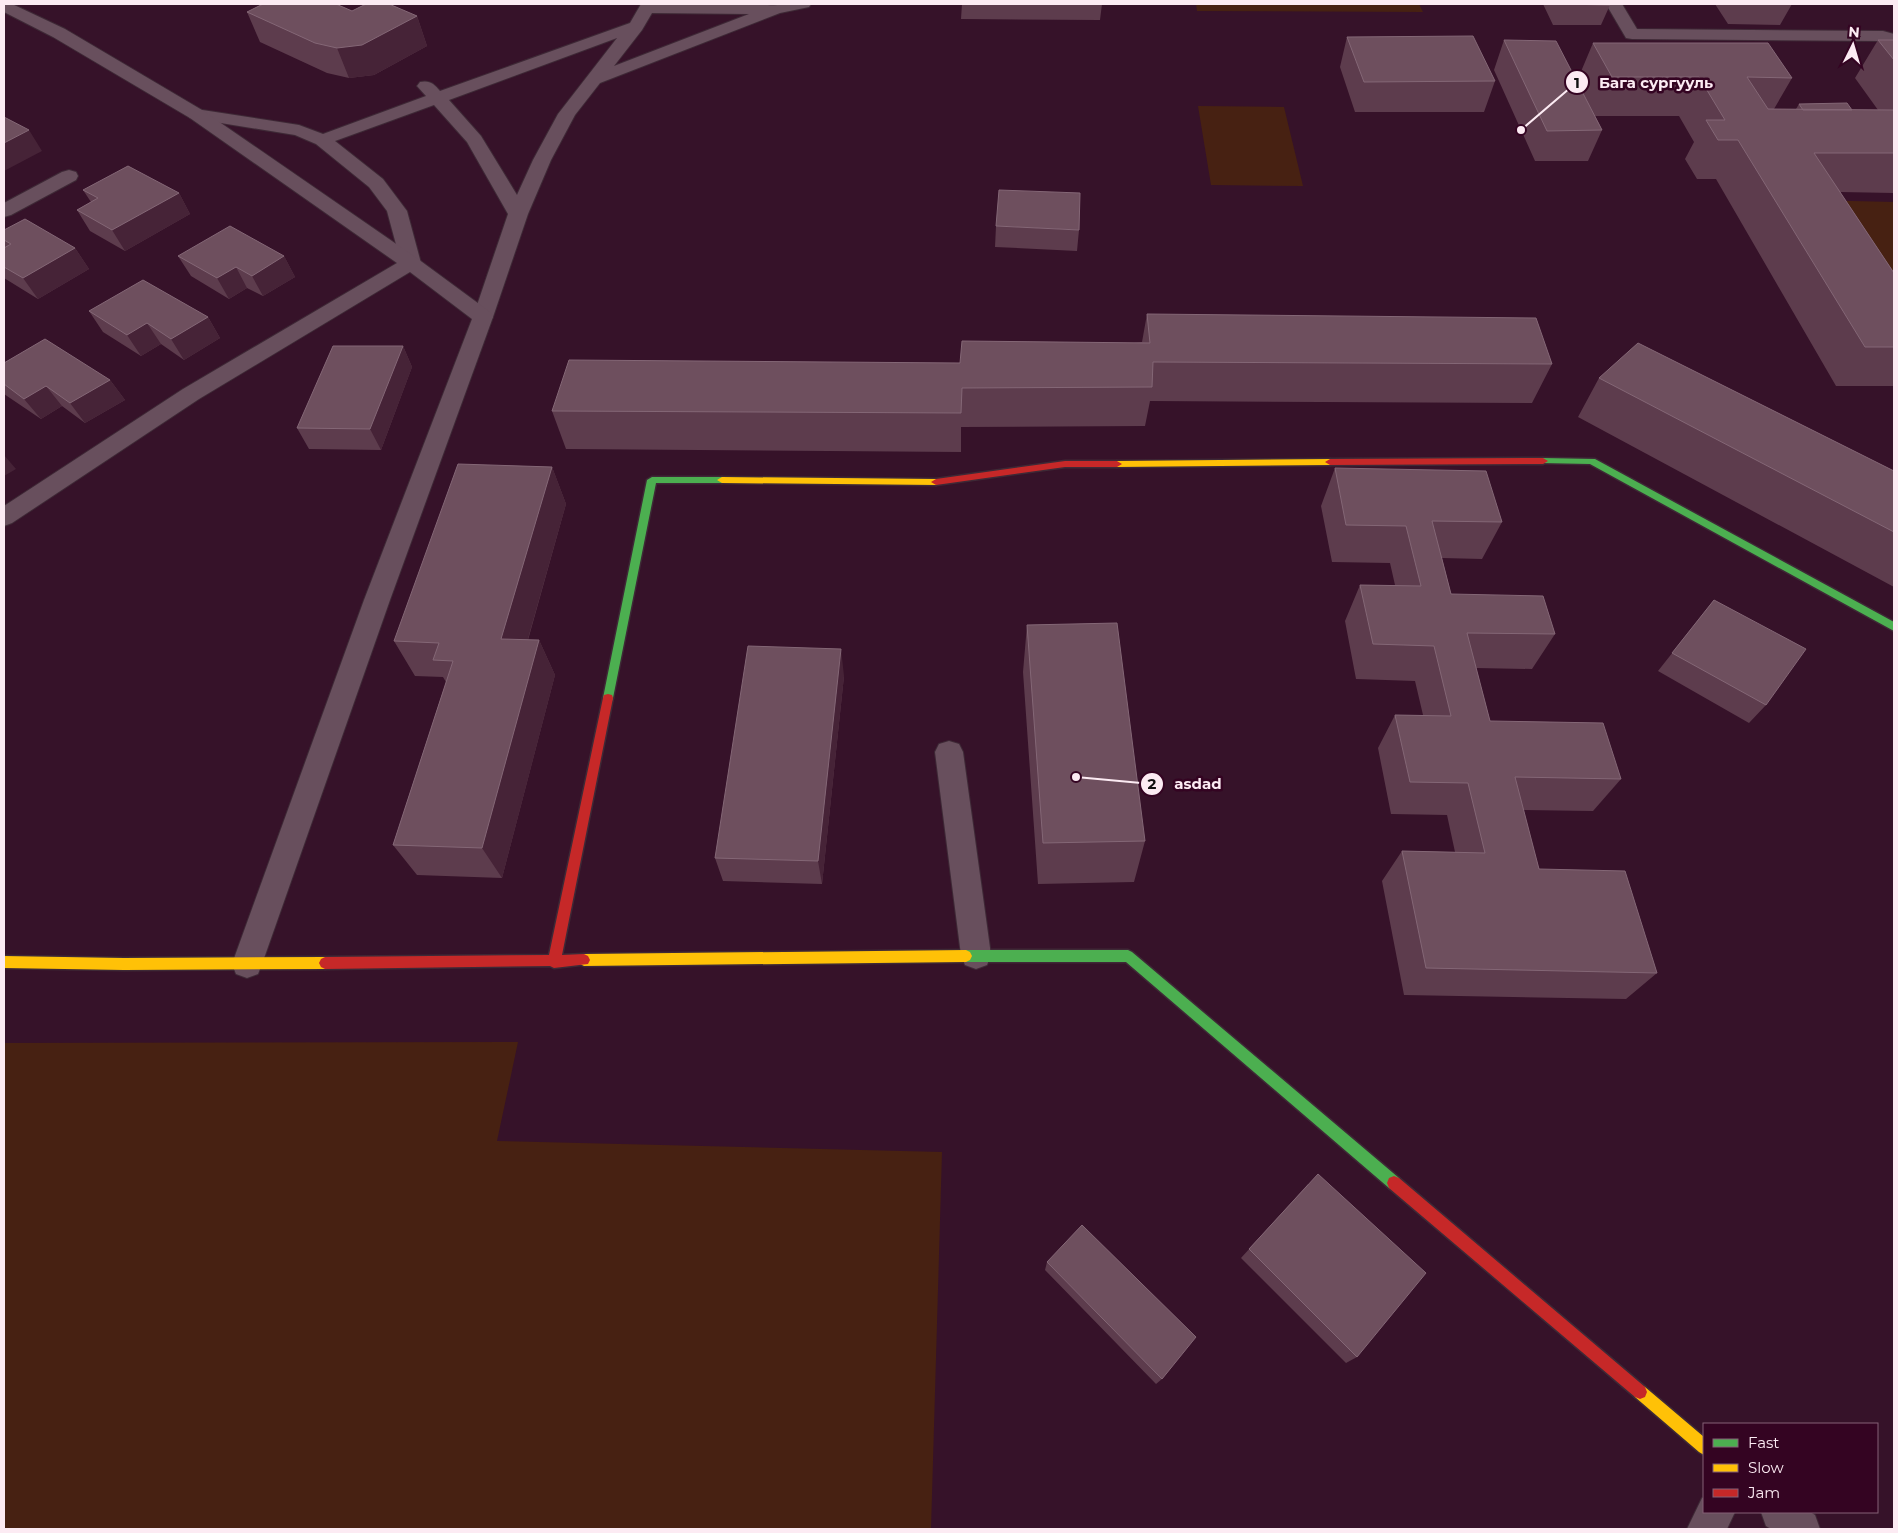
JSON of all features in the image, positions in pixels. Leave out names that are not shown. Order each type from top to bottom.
[{"type":"street","points":[[595,79],[776,9],[803,4]]},
{"type":"street","points":[[1614,4],[1632,34],[1883,36],[1894,40]]},
{"type":"street","points":[[4,6],[59,34],[196,114],[411,264],[483,317]]},
{"type":"street","points":[[247,964],[378,600],[483,317],[518,214],[542,160],[567,114],[636,26],[648,6],[776,9]]},
{"type":"street","points":[[322,140],[431,91],[636,26]]},
{"type":"street","points":[[431,91],[475,140],[518,214]]},
{"type":"street","points":[[196,114],[299,130],[322,140],[376,183],[397,211],[411,264]]},
{"type":"street","points":[[4,211],[69,176]]},
{"type":"street","points":[[4,517],[191,394],[411,264]]},
{"type":"street","points":[[554,962],[652,480],[934,482],[1065,464],[1592,461],[1894,627]]},
{"type":"street","points":[[949,752],[976,955]]},
{"type":"street","points":[[4,962],[84,965],[554,962],[976,955],[1128,956],[1703,1446]]},
{"type":"street","points":[[1706,1529],[1715,1513]]},
{"type":"street","points":[[1781,1513],[1801,1529]]},
{"type":"shaded area","points":[[1196,4],[1419,4],[1423,12],[1197,11]]},
{"type":"shaded area","points":[[1198,106],[1284,107],[1303,186],[1211,185]]},
{"type":"shaded area","points":[[1811,200],[1894,202],[1894,338]]},
{"type":"shaded area","points":[[518,1042],[497,1141],[942,1152],[931,1529],[4,1529],[4,1043]]},
{"type":"building","points":[[263,4],[336,4],[352,11],[366,4],[389,4],[417,16],[362,45],[337,48],[315,43],[247,12]]},
{"type":"building","points":[[1561,4],[1609,4],[1610,5]]},
{"type":"building","points":[[1473,36],[1495,81],[1364,82],[1347,37]]},
{"type":"building","points":[[1504,40],[1556,41],[1602,130],[1547,131]]},
{"type":"building","points":[[1878,40],[1894,40],[1894,60]]},
{"type":"building","points":[[1593,43],[1768,43],[1792,78],[1747,77],[1768,109],[1894,110],[1894,153],[1814,153],[1894,273],[1894,347],[1865,347],[1738,140],[1718,140],[1706,120],[1725,120],[1699,77],[1612,77]]},
{"type":"building","points":[[1847,103],[1852,110],[1803,110],[1799,104]]},
{"type":"building","points":[[4,117],[29,130],[4,143]]},
{"type":"building","points":[[128,166],[179,193],[112,230],[77,210],[98,198],[83,190]]},
{"type":"building","points":[[999,190],[1080,193],[1079,230],[996,226]]},
{"type":"building","points":[[25,219],[75,248],[23,278],[4,267],[4,248],[11,244],[4,240],[4,230]]},
{"type":"building","points":[[230,226],[284,256],[252,276],[236,267],[217,278],[178,256]]},
{"type":"building","points":[[143,280],[208,317],[171,339],[147,323],[127,335],[89,311]]},
{"type":"building","points":[[1147,314],[1536,318],[1552,364],[1153,362],[1152,387],[962,388],[961,413],[552,411],[569,360],[960,363],[962,341],[1150,343]]},
{"type":"building","points":[[45,339],[110,380],[70,403],[46,386],[24,399],[4,384],[4,363]]},
{"type":"building","points":[[1638,343],[1894,471],[1894,532],[1599,378]]},
{"type":"building","points":[[333,346],[403,346],[370,429],[297,428]]},
{"type":"building","points":[[458,464],[552,467],[501,639],[539,640],[482,848],[393,845],[453,661],[433,660],[439,643],[394,641]]},
{"type":"building","points":[[1335,468],[1486,471],[1502,522],[1432,521],[1451,594],[1543,596],[1555,634],[1467,633],[1490,721],[1603,723],[1621,779],[1515,777],[1539,869],[1625,871],[1657,973],[1426,968],[1402,851],[1485,853],[1468,783],[1410,782],[1395,715],[1451,716],[1434,646],[1373,644],[1360,585],[1421,586],[1406,526],[1346,525]]},
{"type":"building","points":[[1714,600],[1806,649],[1766,705],[1672,653]]},
{"type":"building","points":[[1117,623],[1145,841],[1043,843],[1027,625]]},
{"type":"building","points":[[748,646],[841,649],[818,861],[715,858]]},
{"type":"building","points":[[1318,1174],[1426,1273],[1357,1357],[1249,1249]]},
{"type":"building","points":[[1082,1225],[1196,1337],[1162,1379],[1047,1262]]},
{"type":"traffic: fast","points":[[1543,461],[1592,461],[1894,627]]},
{"type":"traffic: fast","points":[[608,698],[652,480],[722,480]]},
{"type":"traffic: fast","points":[[966,956],[1128,956],[1394,1183]]},
{"type":"traffic: slow","points":[[1117,464],[1330,462]]},
{"type":"traffic: slow","points":[[722,480],[936,482]]},
{"type":"traffic: slow","points":[[584,960],[966,956]]},
{"type":"traffic: slow","points":[[4,962],[124,964],[325,963]]},
{"type":"traffic: slow","points":[[1640,1392],[1703,1446]]},
{"type":"traffic: jam","points":[[1330,462],[1543,461]]},
{"type":"traffic: jam","points":[[936,482],[1065,464],[1117,464]]},
{"type":"traffic: jam","points":[[554,962],[608,698]]},
{"type":"traffic: jam","points":[[325,963],[584,960]]},
{"type":"traffic: jam","points":[[1394,1183],[1640,1392]]},
{"type":"place","name":"Бага сургууль","points":[[1521,130]]},
{"type":"place","name":"asdad","points":[[1076,777]]}]
